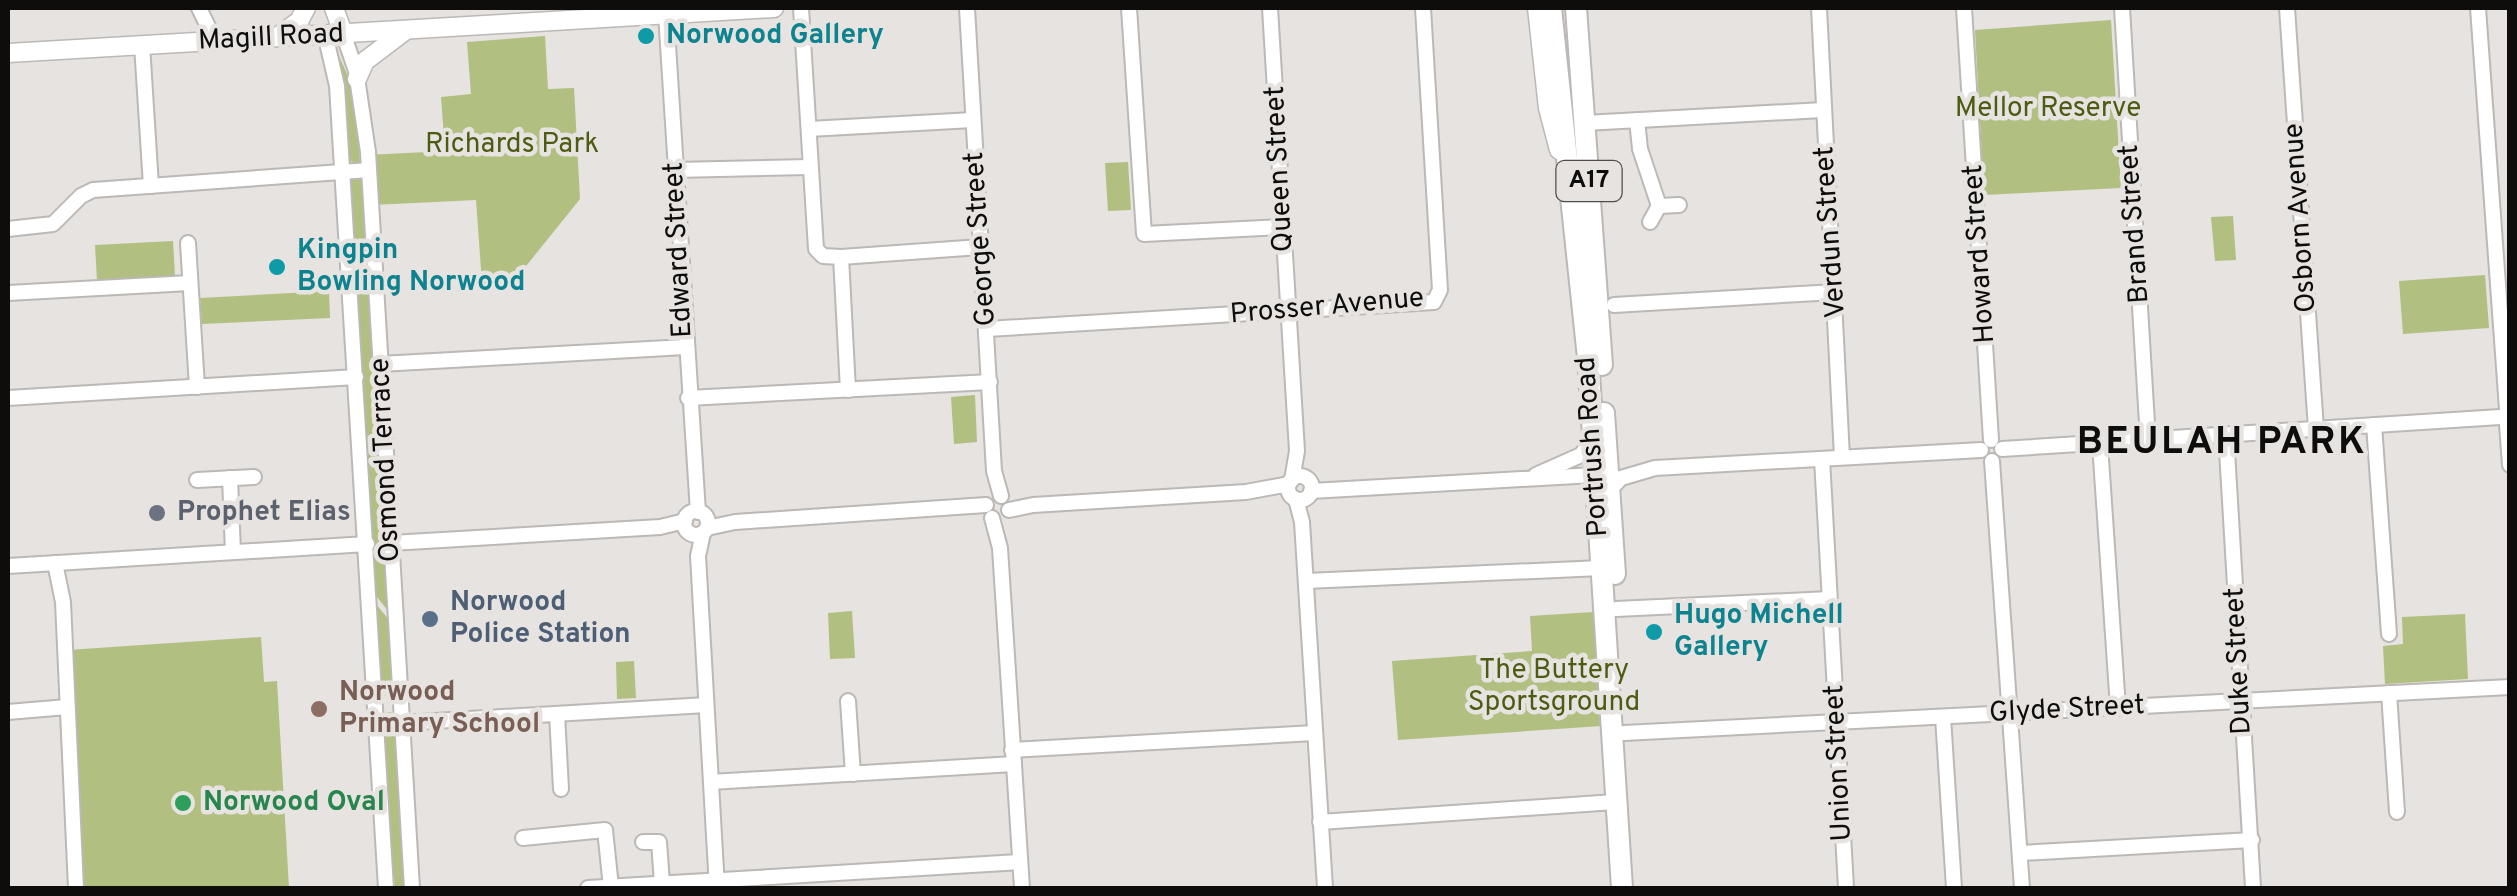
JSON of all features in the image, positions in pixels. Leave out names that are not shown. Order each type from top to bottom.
[{"type":"highway","name":"Portrush Road","points":[[1551,8],[1565,170],[1588,358],[1592,440],[1610,490],[1636,888]]},
{"type":"highway","name":"Portrush Road","points":[[1576,8],[1601,354],[1606,550],[1601,565],[1622,888]]},
{"type":"main road","points":[[276,37],[299,21],[306,8]]},
{"type":"main road","points":[[315,8],[334,34]]},
{"type":"main road","points":[[334,8],[334,34]]},
{"type":"main road","name":"Magill Road","points":[[8,53],[407,30],[487,16],[774,8]]},
{"type":"main road","points":[[1537,8],[1548,108],[1565,170]]},
{"type":"main road","points":[[357,78],[365,60],[407,30]]},
{"type":"street","points":[[199,8],[215,41]]},
{"type":"street","points":[[801,8],[816,249],[822,256],[841,257],[980,247]]},
{"type":"street","name":"George Street","points":[[966,8],[1022,888]]},
{"type":"street","points":[[1129,8],[1144,234],[1283,226]]},
{"type":"street","name":"Queen Street","points":[[1270,8],[1325,888]]},
{"type":"street","name":"Prosser Avenue","points":[[987,329],[1430,304],[1439,294],[1423,8]]},
{"type":"street","name":"Verdun Street","points":[[1820,8],[1842,457]]},
{"type":"street","name":"Howard Street","points":[[1964,8],[2022,888]]},
{"type":"street","name":"Brand Street","points":[[2122,8],[2148,440]]},
{"type":"street","name":"Osborn Avenue","points":[[2287,8],[2316,429]]},
{"type":"street","points":[[2478,8],[2510,466]]},
{"type":"street","name":"Edward Street","points":[[666,14],[717,884]]},
{"type":"street","name":"Osmond Terrace","points":[[334,34],[357,78],[369,170],[412,888]]},
{"type":"street","name":"Osmond Terrace","points":[[334,34],[386,888]]},
{"type":"street","points":[[142,45],[151,186]]},
{"type":"street","points":[[1586,123],[1823,110]]},
{"type":"street","points":[[809,129],[973,120]]},
{"type":"street","points":[[1637,120],[1640,148],[1658,206],[1650,222]]},
{"type":"street","points":[[674,170],[810,167]]},
{"type":"street","points":[[8,229],[53,224],[81,196],[93,190],[369,170]]},
{"type":"street","points":[[1658,206],[1679,206]]},
{"type":"street","points":[[188,243],[196,386]]},
{"type":"street","points":[[841,257],[848,390]]},
{"type":"street","points":[[8,293],[190,283]]},
{"type":"street","points":[[1614,305],[1835,292]]},
{"type":"street","points":[[380,364],[685,347]]},
{"type":"street","points":[[8,398],[356,377]]},
{"type":"street","points":[[688,398],[990,382]]},
{"type":"street","points":[[391,543],[1263,490],[1536,475],[1550,479],[1601,470],[2100,444],[2506,417]]},
{"type":"street","points":[[2374,426],[2388,634]]},
{"type":"street","name":"Duke Street","points":[[2226,434],[2253,888]]},
{"type":"street","points":[[1536,475],[1581,455],[1592,440]]},
{"type":"street","points":[[2100,444],[2118,708]]},
{"type":"street","name":"Union Street","points":[[1822,458],[1846,888]]},
{"type":"street","points":[[1610,490],[1621,478],[1655,468]]},
{"type":"street","points":[[197,480],[254,477]]},
{"type":"street","points":[[230,478],[233,552]]},
{"type":"street","points":[[8,566],[367,544]]},
{"type":"street","points":[[55,563],[63,602],[76,888]]},
{"type":"street","points":[[1306,581],[1601,565]]},
{"type":"street","points":[[1616,609],[1829,599]]},
{"type":"street","name":"Glyde Street","points":[[1624,733],[2510,687]]},
{"type":"street","points":[[2389,693],[2397,812]]},
{"type":"street","points":[[848,701],[854,774]]},
{"type":"street","points":[[402,723],[706,704]]},
{"type":"street","points":[[8,712],[66,707]]},
{"type":"street","points":[[557,714],[561,788]]},
{"type":"street","points":[[1943,716],[1954,888]]},
{"type":"street","points":[[711,782],[854,774],[1314,732]]},
{"type":"street","points":[[1320,822],[1616,802]]},
{"type":"street","points":[[524,838],[605,830],[610,887]]},
{"type":"street","points":[[2021,853],[2252,840]]},
{"type":"street","points":[[643,842],[660,842],[662,883]]},
{"type":"street","points":[[588,888],[717,884],[1020,862]]},
{"type":"green space","name":"Mellor Reserve","points":[[2111,20],[2121,188],[1984,195],[1975,30]]},
{"type":"green space","name":"Richards Park","points":[[545,36],[548,89],[574,88],[580,199],[514,281],[482,283],[476,200],[372,205],[368,155],[445,151],[441,97],[471,94],[467,42]]},
{"type":"green space","points":[[340,58],[355,93],[360,163],[348,161]]},
{"type":"green space","points":[[1128,162],[1131,210],[1108,211],[1105,163]]},
{"type":"green space","points":[[350,179],[363,179],[389,612],[373,592]]},
{"type":"green space","points":[[2233,216],[2236,260],[2215,261],[2211,217]]},
{"type":"green space","points":[[173,241],[175,276],[97,281],[95,245]]},
{"type":"green space","points":[[2485,275],[2489,328],[2403,334],[2399,281]]},
{"type":"green space","points":[[329,291],[330,318],[202,324],[200,298]]},
{"type":"green space","points":[[975,395],[977,442],[954,444],[951,397]]},
{"type":"green space","points":[[375,603],[391,622],[396,695],[380,696]]},
{"type":"green space","points":[[852,611],[855,658],[830,659],[828,613]]},
{"type":"green space","name":"The Buttery Sportsground","points":[[1593,612],[1601,726],[1398,740],[1392,661],[1532,651],[1530,616]]},
{"type":"green space","points":[[2465,614],[2468,679],[2385,684],[2383,646],[2403,644],[2402,617]]},
{"type":"green space","name":"Norwood Oval","points":[[261,637],[264,682],[277,681],[289,888],[80,888],[68,650]]},
{"type":"green space","points":[[634,661],[636,698],[617,699],[616,662]]},
{"type":"green space","points":[[397,712],[406,887],[395,888],[381,713]]},
{"type":"place","name":"Norwood Gallery","points":[[646,36]]},
{"type":"place","name":"Kingpin Bowling Norwood","points":[[277,267]]},
{"type":"place","name":"Prophet Elias","points":[[157,513]]},
{"type":"place","name":"Norwood Police Station","points":[[430,619]]},
{"type":"place","name":"Hugo Michell Gallery","points":[[1654,632]]},
{"type":"place","name":"Norwood Primary School","points":[[319,709]]},
{"type":"place","name":"Norwood Oval","points":[[183,803]]},
{"type":"district","name":"BEULAH PARK","points":[[2222,443]]}]
